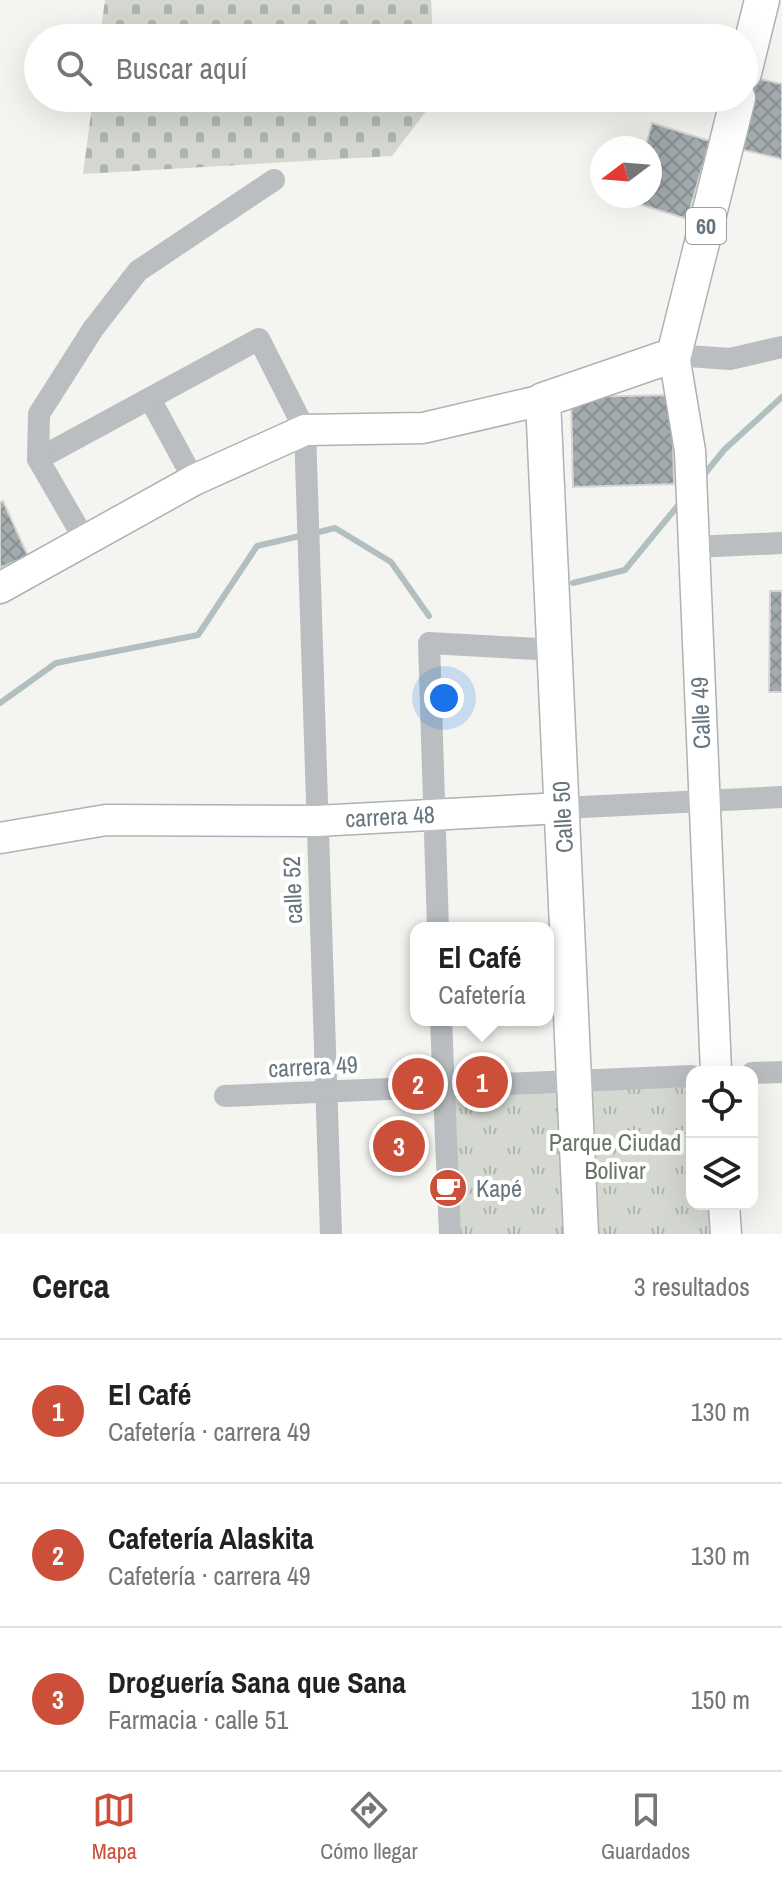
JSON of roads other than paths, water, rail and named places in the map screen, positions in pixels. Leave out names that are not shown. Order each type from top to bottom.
[{"type":"main road","points":[[756,24],[762,0]]},
{"type":"main road","name":"60","points":[[674,355],[735,112]]},
{"type":"main road","points":[[543,400],[674,355]]},
{"type":"main road","name":"Calle 50","points":[[543,400],[581,1234]]},
{"type":"street","points":[[86,542],[38,459],[39,414],[93,329],[138,271],[274,180]]},
{"type":"street","points":[[38,459],[259,339],[305,430]]},
{"type":"street","points":[[674,355],[730,359],[782,347]]},
{"type":"street","name":"Calle 49","points":[[674,355],[690,451],[716,1066]]},
{"type":"street","points":[[150,399],[194,480]]},
{"type":"street","points":[[0,588],[194,480],[305,430],[423,428],[543,400]]},
{"type":"street","name":"calle 52","points":[[305,430],[331,1234]]},
{"type":"street","points":[[694,547],[782,543]]},
{"type":"street","points":[[438,922],[429,643],[555,650]]},
{"type":"street","name":"carrera 48","points":[[0,838],[106,820],[316,821],[782,797]]},
{"type":"street","points":[[441,1026],[450,1234]]},
{"type":"street","points":[[758,1073],[782,1072]]},
{"type":"street","name":"carrera 49","points":[[225,1096],[686,1076]]},
{"type":"street","points":[[724,1210],[726,1234]]},
{"type":"waterway","points":[[703,476],[724,450],[782,397]]},
{"type":"waterway","points":[[573,583],[625,570],[680,503]]},
{"type":"waterway","points":[[315,533],[335,528],[391,562],[429,616]]},
{"type":"waterway","points":[[0,703],[56,663],[198,635],[257,546],[304,535]]},
{"type":"place","name":"El Café","points":[[482,1082]]},
{"type":"place","name":"Cafetería Alaskita","points":[[418,1084]]},
{"type":"place","name":"Droguería Sana que Sana","points":[[399,1146]]},
{"type":"place","name":"Kapé","points":[[448,1188]]},
{"type":"park label","name":"Parque Ciudad Bolivar","points":[[615,1156]]}]
